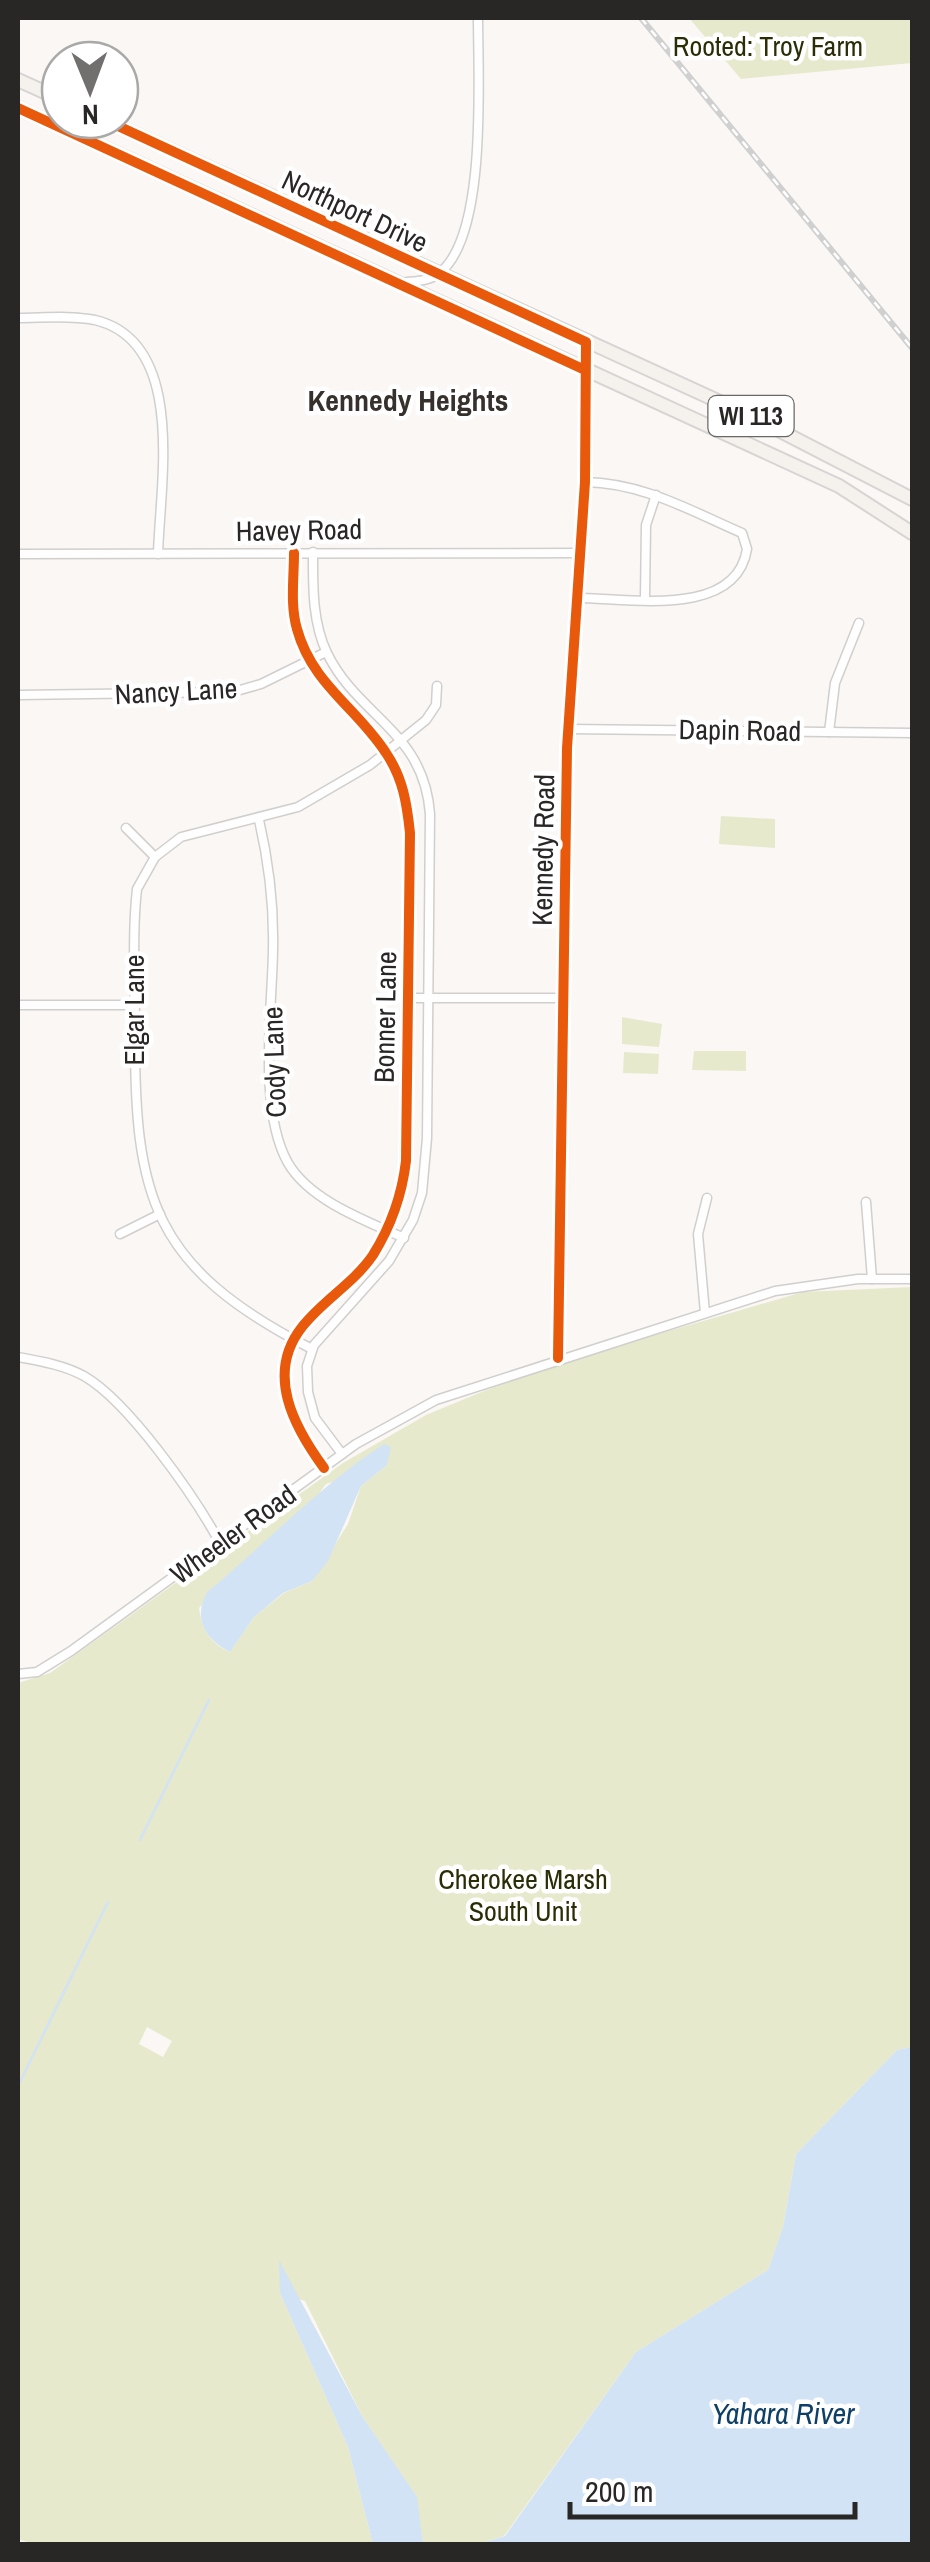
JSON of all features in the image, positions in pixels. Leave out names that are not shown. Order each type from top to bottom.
[{"type":"main road","name":"Northport Drive","points":[[18,108],[839,486],[912,533]]},
{"type":"main road","name":"Northport Drive","points":[[140,136],[847,462],[912,499]]},
{"type":"street","points":[[396,283],[438,274],[456,249],[474,194],[478,18]]},
{"type":"street","points":[[18,318],[78,318],[105,324],[136,342],[148,359],[160,401],[158,554]]},
{"type":"street","name":"Kennedy Road","points":[[558,1358],[568,729],[585,482],[586,342]]},
{"type":"street","points":[[576,598],[694,598],[716,594],[746,559],[742,533],[622,482],[585,482]]},
{"type":"street","points":[[646,598],[646,525],[656,495]]},
{"type":"street","name":"Bonner Lane","points":[[294,552],[295,622],[310,661],[322,682],[386,753],[404,789],[410,833],[406,1161],[397,1207],[371,1258],[294,1340]]},
{"type":"street","name":"Bonner Lane","points":[[312,1349],[370,1284],[404,1238],[425,1174],[429,797],[403,738],[348,683],[326,652],[314,596],[313,552]]},
{"type":"street","name":"Havey Road","points":[[18,554],[581,553]]},
{"type":"street","points":[[829,732],[835,683],[859,624]]},
{"type":"street","name":"Nancy Lane","points":[[18,695],[222,693],[261,684],[326,652]]},
{"type":"street","points":[[126,828],[155,857],[192,832],[258,820],[298,807],[386,753],[434,710],[438,686]]},
{"type":"street","name":"Dapin Road","points":[[568,729],[912,733]]},
{"type":"street","name":"Cody Lane","points":[[258,820],[272,897],[271,1098],[276,1132],[288,1162],[306,1184],[404,1238]]},
{"type":"street","name":"Elgar Lane","points":[[155,857],[137,889],[136,1130],[146,1178],[160,1214],[185,1254],[218,1294],[312,1349]]},
{"type":"street","points":[[408,998],[563,998]]},
{"type":"street","points":[[18,1004],[135,1005]]},
{"type":"street","points":[[705,1312],[698,1234],[708,1198]]},
{"type":"street","points":[[866,1202],[872,1279]]},
{"type":"street","points":[[120,1234],[160,1214]]},
{"type":"street","name":"Wheeler Road","points":[[18,1674],[37,1672],[71,1651],[342,1454],[436,1400],[705,1312],[804,1285],[912,1279]]},
{"type":"street","points":[[294,1340],[286,1362],[286,1400],[302,1437],[324,1468]]},
{"type":"street","points":[[312,1349],[306,1379],[312,1408],[342,1454]]},
{"type":"street","points":[[18,1357],[76,1372],[108,1393],[140,1428],[220,1544]]},
{"type":"green space","name":"Rooted: Troy Farm","points":[[689,18],[912,18],[912,63],[741,79]]},
{"type":"green space","points":[[721,816],[775,819],[775,848],[719,844]]},
{"type":"green space","points":[[622,1017],[662,1024],[659,1047],[622,1044]]},
{"type":"green space","points":[[694,1051],[746,1051],[746,1071],[692,1070]]},
{"type":"green space","points":[[624,1052],[659,1054],[658,1074],[623,1073]]},
{"type":"green space","name":"Cherokee Marsh South Unit","points":[[912,1287],[912,2047],[897,2050],[796,2154],[783,2227],[768,2270],[636,2352],[504,2536],[479,2544],[423,2544],[416,2496],[362,2416],[305,2301],[280,2293],[348,2447],[373,2544],[34,2544],[18,2539],[18,1683],[50,1673],[343,1463],[426,1415],[535,1370],[803,1292]],"holes":[[[387,1465],[361,1486],[348,1524],[312,1581],[284,1593],[254,1617],[230,1652],[212,1640],[199,1608],[234,1570],[312,1503],[326,1484]],[[147,2027],[172,2041],[163,2057],[139,2044]]]},
{"type":"water","points":[[384,1444],[391,1447],[387,1465],[361,1486],[328,1561],[312,1581],[283,1593],[254,1617],[230,1652],[213,1641],[201,1619],[207,1592],[315,1496]]},
{"type":"water","name":"Yahara River","points":[[912,2047],[912,2544],[479,2544],[505,2536],[636,2352],[768,2270],[783,2227],[796,2154],[897,2050]]},
{"type":"water","points":[[279,2260],[362,2416],[417,2497],[423,2544],[373,2544],[348,2447],[280,2293]]},
{"type":"waterway","points":[[140,1840],[209,1700]]},
{"type":"waterway","points":[[18,2086],[108,1902]]},
{"type":"railway","points":[[641,18],[912,348]]},
{"type":"cycle path","points":[[18,108],[585,370]]},
{"type":"cycle path","points":[[140,136],[586,342],[585,482],[567,748],[558,1358]]},
{"type":"cycle path","points":[[294,553],[294,611],[304,648],[324,681],[392,762],[403,791],[410,833],[406,1161],[402,1186],[373,1255],[302,1327],[286,1363],[285,1381],[294,1418],[324,1468]]},
{"type":"district","name":"Kennedy Heights","points":[[408,401]]}]
